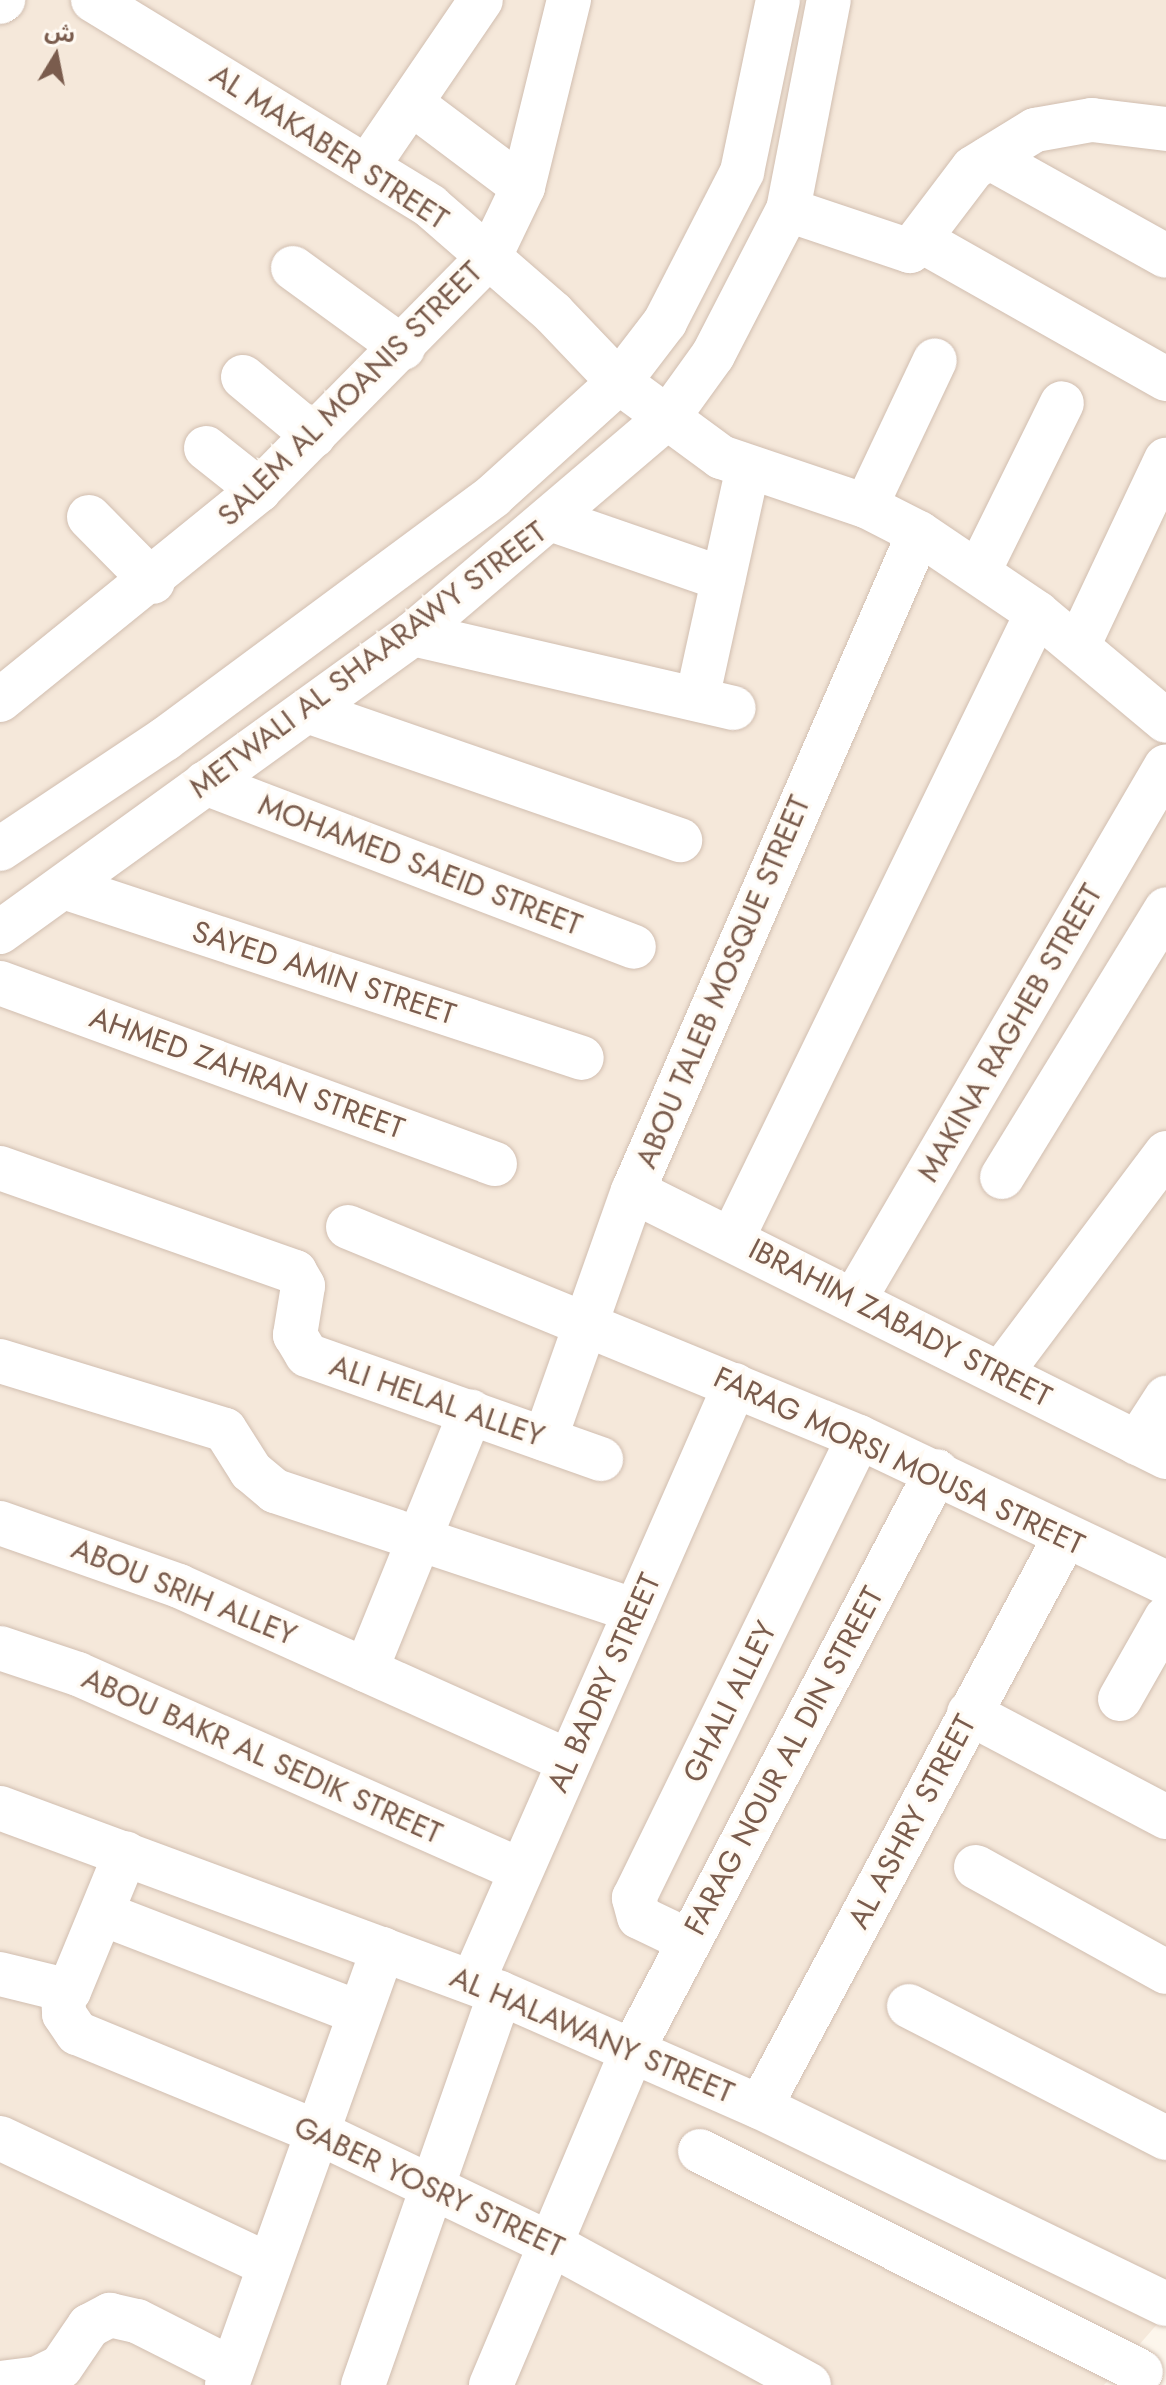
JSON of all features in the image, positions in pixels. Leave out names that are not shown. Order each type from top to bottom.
[{"type":"street","name":"AL MAKABER STREET","points":[[93,0],[430,206],[490,256],[619,382],[747,471],[866,506],[919,533],[1037,613],[1166,721]]},
{"type":"street","points":[[367,167],[481,0]]},
{"type":"street","name":"METWALI AL SHAARAWY STREET","points":[[0,849],[165,739],[493,496],[619,382],[665,322],[742,172],[778,0]]},
{"type":"street","name":"METWALI AL SHAARAWY STREET","points":[[0,932],[67,888],[205,783],[413,634],[553,520],[669,416],[713,355],[788,210],[829,0]]},
{"type":"street","name":"SALEM AL MOANIS STREET","points":[[0,700],[153,582],[259,490],[403,348],[490,256],[523,187],[561,8]]},
{"type":"street","points":[[411,103],[523,187]]},
{"type":"street","points":[[788,210],[910,251],[922,241],[959,184],[990,158],[1056,123],[1092,120],[1166,129]]},
{"type":"street","points":[[990,158],[1166,256]]},
{"type":"street","points":[[922,241],[1166,379]]},
{"type":"street","points":[[293,268],[403,348]]},
{"type":"street","points":[[866,506],[935,360]]},
{"type":"street","points":[[243,377],[314,436]]},
{"type":"street","points":[[979,571],[1062,403]]},
{"type":"street","points":[[206,448],[259,490]]},
{"type":"street","points":[[1078,646],[1166,460]]},
{"type":"street","points":[[413,634],[716,704],[723,579],[747,471]]},
{"type":"street","points":[[89,517],[153,582]]},
{"type":"street","points":[[553,520],[723,579]]},
{"type":"street","name":"ABOU TALEB MOSQUE STREET","points":[[545,1439],[633,1191],[919,533]]},
{"type":"street","points":[[732,1239],[1037,613]]},
{"type":"street","points":[[307,711],[680,840]]},
{"type":"street","name":"MAKINA RAGHEB STREET","points":[[854,1300],[1166,766]]},
{"type":"street","name":"MOHAMED SAEID STREET","points":[[205,783],[634,947]]},
{"type":"street","name":"SAYED AMIN STREET","points":[[67,888],[582,1058]]},
{"type":"street","points":[[1002,1177],[1166,909]]},
{"type":"street","name":"AHMED ZAHRAN STREET","points":[[0,983],[495,1164]]},
{"type":"street","points":[[1001,1373],[1166,1153]]},
{"type":"street","name":"ALI HELAL ALLEY","points":[[0,1168],[299,1276],[295,1335],[307,1355],[601,1459]]},
{"type":"street","name":"IBRAHIM ZABADY STREET","points":[[633,1191],[1152,1450]]},
{"type":"street","name":"FARAG MORSI MOUSA STREET","points":[[348,1227],[586,1322],[859,1437],[937,1471],[1065,1537],[1166,1583]]},
{"type":"street","points":[[0,1361],[225,1430],[251,1471],[275,1491],[636,1611]]},
{"type":"street","name":"AL BADRY STREET","points":[[363,2385],[431,2187],[521,1870],[735,1385]]},
{"type":"street","points":[[1152,1450],[1166,1398]]},
{"type":"street","points":[[366,1670],[471,1412]]},
{"type":"street","name":"GHALI ALLEY","points":[[689,1941],[639,1917],[634,1898],[859,1437]]},
{"type":"street","name":"FARAG NOUR AL DIN STREET","points":[[491,2385],[632,2051],[937,1471]]},
{"type":"street","name":"ABOU SRIH ALLEY","points":[[0,1523],[179,1586],[569,1761]]},
{"type":"street","name":"AL ASHRY STREET","points":[[760,2107],[1065,1537]]},
{"type":"street","points":[[1120,1699],[1166,1618]]},
{"type":"street","name":"ABOU BAKR AL SEDIK STREET","points":[[0,1648],[78,1674],[521,1870]]},
{"type":"street","points":[[969,1713],[1166,1817]]},
{"type":"street","name":"AL HALAWANY STREET","points":[[0,1808],[486,1987],[760,2107],[1166,2304]]},
{"type":"street","points":[[0,1974],[63,1993],[78,1978],[126,1853]]},
{"type":"street","points":[[976,1867],[1166,1972]]},
{"type":"street","points":[[103,1914],[360,2013]]},
{"type":"street","points":[[0,2383],[38,2378],[61,2367],[89,2326],[110,2315],[137,2321],[230,2377],[383,1949]]},
{"type":"street","name":"GABER YOSRY STREET","points":[[63,1993],[64,2014],[77,2033],[317,2132],[549,2243],[809,2385]]},
{"type":"street","points":[[909,2006],[1166,2138]]},
{"type":"street","points":[[0,2138],[269,2265]]},
{"type":"street","points":[[700,2151],[1146,2367]]},
{"type":"shaded area","points":[[0,0],[1166,0],[1166,2314],[1104,2385],[0,2385]]}]
